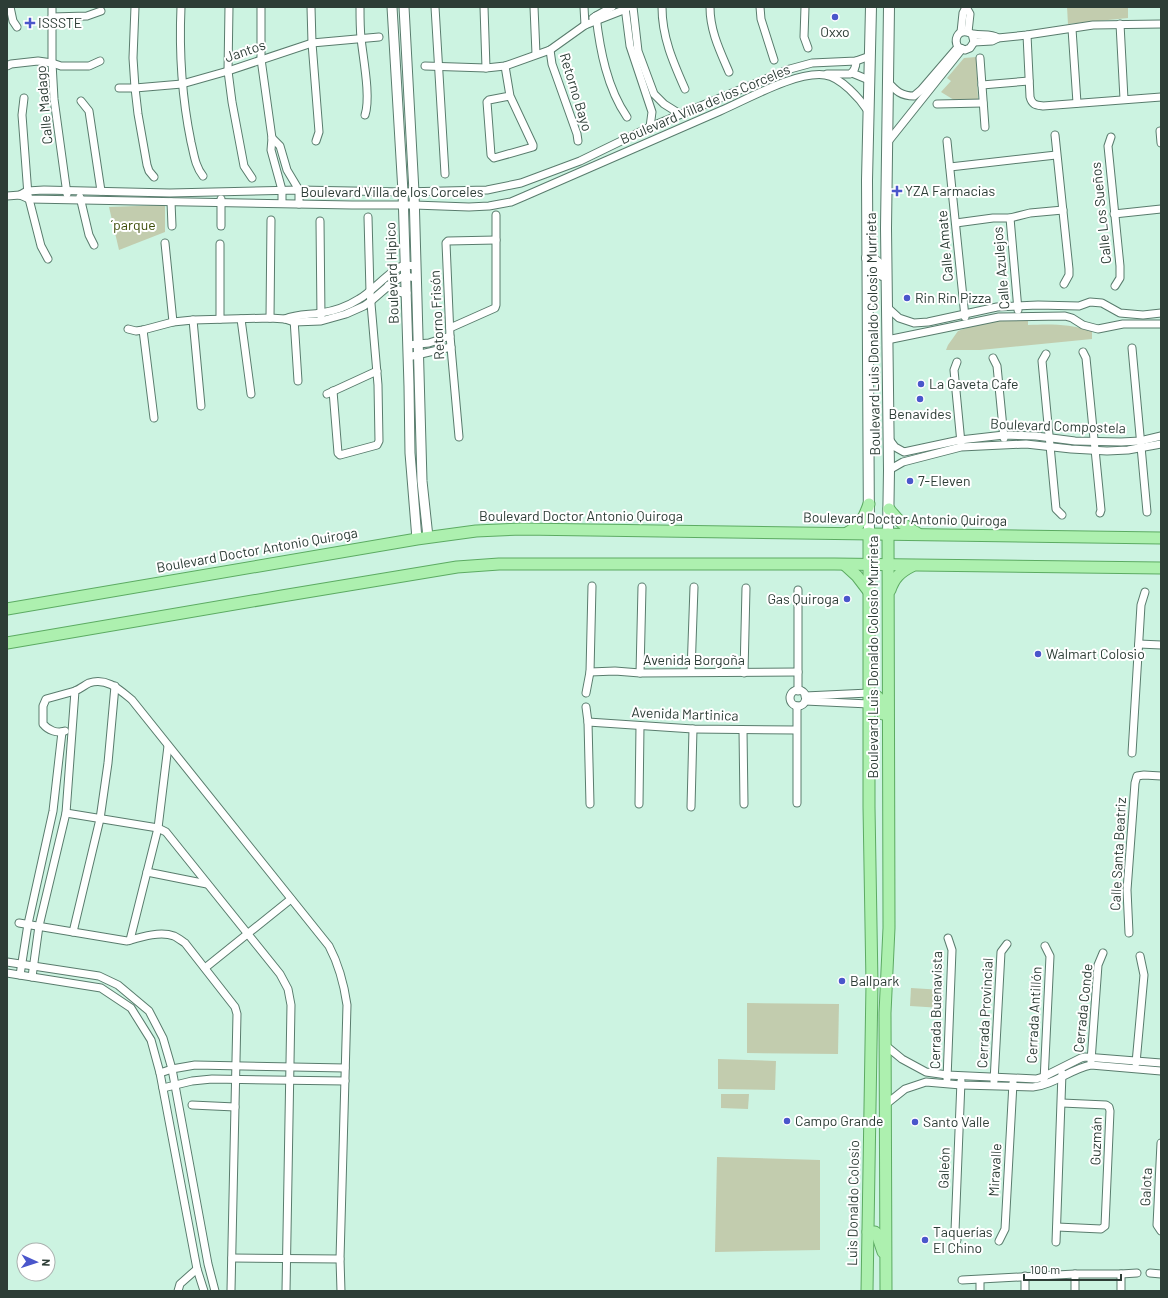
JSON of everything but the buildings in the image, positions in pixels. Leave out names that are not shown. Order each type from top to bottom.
[{"type":"main road","name":"Boulevard Luis Donaldo Colosio Murrieta","points":[[870,1115],[872,984],[867,258],[868,112],[871,7]]},
{"type":"main road","name":"Boulevard Luis Donaldo Colosio Murrieta","points":[[885,1110],[886,998],[889,928],[889,439],[886,228],[889,7]]},
{"type":"main road","points":[[868,148],[873,180],[873,223],[876,228],[886,228]]},
{"type":"main road","points":[[867,258],[876,260],[879,263],[883,290],[887,296]]},
{"type":"main road","points":[[847,533],[862,521],[869,504]]},
{"type":"main road","points":[[888,509],[896,520],[919,535]]},
{"type":"main road","name":"Boulevard Doctor Antonio Quiroga","points":[[7,609],[428,537],[476,531],[522,529],[1161,538]]},
{"type":"main road","points":[[7,643],[268,598],[478,565],[888,565],[1161,568]]},
{"type":"main road","points":[[845,565],[857,576],[870,593]]},
{"type":"main road","points":[[888,595],[896,576],[912,566]]},
{"type":"main road","points":[[869,698],[875,695],[879,698],[882,704],[885,755],[888,762]]},
{"type":"main road","points":[[870,822],[880,824],[888,846]]},
{"type":"main road","points":[[872,984],[877,995],[886,998]]},
{"type":"main road","points":[[885,1110],[886,1291]]},
{"type":"main road","name":"Luis Donaldo Colosio","points":[[867,1291],[870,1115]]},
{"type":"main road","points":[[868,1193],[875,1213],[886,1216]]},
{"type":"main road","points":[[868,1232],[875,1232],[877,1234],[883,1253],[887,1257]]},
{"type":"street","points":[[10,7],[11,15],[17,27]]},
{"type":"street","name":"Calle Madago","points":[[52,7],[52,63],[54,100],[68,199]]},
{"type":"street","points":[[135,7],[133,58],[135,88],[147,165],[154,177]]},
{"type":"street","points":[[181,7],[182,84],[196,166],[203,176]]},
{"type":"street","points":[[229,7],[228,71],[232,102],[244,166],[252,178]]},
{"type":"street","points":[[261,7],[261,59],[272,138],[271,150],[282,190],[282,203]]},
{"type":"street","points":[[311,7],[312,43],[319,132],[316,141]]},
{"type":"street","points":[[360,7],[361,38],[366,81],[365,115]]},
{"type":"street","name":"Boulevard Hípico","points":[[392,7],[404,205],[410,453],[416,539]]},
{"type":"street","name":"Boulevard Hípico","points":[[404,7],[414,192],[421,474],[428,537]]},
{"type":"street","points":[[435,7],[445,174]]},
{"type":"street","points":[[484,7],[486,68]]},
{"type":"street","points":[[534,7],[536,54]]},
{"type":"street","points":[[584,7],[592,21],[603,63],[619,104],[627,117]]},
{"type":"street","points":[[425,66],[486,68],[505,66],[550,50],[612,7]]},
{"type":"street","points":[[662,7],[664,31],[670,55],[685,89]]},
{"type":"street","points":[[710,7],[713,34],[729,72]]},
{"type":"street","points":[[760,7],[761,18],[774,60]]},
{"type":"street","points":[[805,7],[804,37],[808,48]]},
{"type":"street","points":[[966,7],[963,13],[967,33],[974,42]]},
{"type":"street","points":[[592,21],[628,8]]},
{"type":"street","points":[[628,8],[638,51],[654,94],[664,104],[680,114]]},
{"type":"street","points":[[628,8],[630,46],[632,56],[652,112],[650,127]]},
{"type":"street","points":[[52,17],[87,16],[100,11]]},
{"type":"street","points":[[1120,24],[1124,99]]},
{"type":"street","points":[[974,42],[992,41],[998,38],[1027,36],[1093,25],[1161,24]]},
{"type":"street","points":[[1072,29],[1077,103]]},
{"type":"street","points":[[960,48],[956,39],[957,36],[967,33],[992,35],[998,38]]},
{"type":"street","points":[[1027,36],[1030,97],[1033,104],[1043,106],[1161,96]]},
{"type":"street","name":"Jantos","points":[[119,88],[182,84],[228,71],[312,43],[379,37]]},
{"type":"street","points":[[888,82],[896,91],[902,94],[914,96],[960,48],[970,48],[974,42]]},
{"type":"street","points":[[887,143],[960,48]]},
{"type":"street","name":"Retorno Bayo","points":[[550,50],[552,64],[577,134],[578,141]]},
{"type":"street","name":"Boulevard Villa de los Corceles","points":[[7,196],[20,195],[27,191],[67,190],[131,192],[245,192],[299,190],[414,192],[468,191],[504,187],[521,183],[580,161],[650,127],[790,69],[805,64],[856,61],[870,56]]},
{"type":"street","points":[[980,58],[985,127]]},
{"type":"street","points":[[7,66],[11,64],[38,61],[61,66],[89,66],[100,61]]},
{"type":"street","points":[[852,73],[856,68],[856,61]]},
{"type":"street","points":[[805,64],[807,75]]},
{"type":"street","points":[[505,66],[510,96],[534,145],[533,147],[494,158],[491,155],[487,102],[489,100],[510,96]]},
{"type":"street","points":[[825,75],[828,73],[843,75],[852,73],[869,80]]},
{"type":"street","name":"Boulevard Villa de los Corceles","points":[[20,195],[28,199],[130,202],[282,203],[469,207],[490,206],[511,202],[792,80],[807,75],[825,75],[835,79],[862,102],[868,112]]},
{"type":"street","points":[[982,85],[1029,81]]},
{"type":"street","points":[[24,98],[22,115],[28,199],[41,246],[48,259]]},
{"type":"street","points":[[81,101],[89,111],[101,191]]},
{"type":"street","points":[[937,104],[983,103]]},
{"type":"street","points":[[691,110],[695,122]]},
{"type":"street","points":[[1160,131],[1161,144]]},
{"type":"street","points":[[1054,135],[1069,269],[1069,275],[1064,284]]},
{"type":"street","name":"Calle Los Sueños","points":[[1111,137],[1108,146],[1120,272],[1120,278],[1116,286]]},
{"type":"street","points":[[272,138],[280,146],[290,176],[299,190],[299,204]]},
{"type":"street","name":"Calle Amate","points":[[948,141],[966,324]]},
{"type":"street","points":[[950,167],[1056,155]]},
{"type":"street","points":[[580,161],[584,170]]},
{"type":"street","points":[[79,190],[89,235],[94,245]]},
{"type":"street","points":[[130,202],[131,192]]},
{"type":"street","points":[[221,226],[222,192]]},
{"type":"street","points":[[245,192],[245,203]]},
{"type":"street","points":[[171,202],[172,226]]},
{"type":"street","points":[[1114,214],[1161,209]]},
{"type":"street","points":[[956,223],[993,218],[1010,218],[1030,213],[1062,210]]},
{"type":"street","points":[[408,345],[418,345],[440,340],[450,332],[495,308],[497,303],[496,215]]},
{"type":"street","points":[[368,217],[370,292],[377,371],[379,441],[377,445],[340,455],[338,454],[330,393],[377,371]]},
{"type":"street","name":"Calle Azulejos","points":[[1010,218],[1019,316]]},
{"type":"street","points":[[270,318],[271,220]]},
{"type":"street","points":[[320,221],[321,317]]},
{"type":"street","name":"Retorno Frisón","points":[[459,437],[450,332],[447,241],[496,240]]},
{"type":"street","points":[[165,244],[173,322]]},
{"type":"street","points":[[220,244],[220,319]]},
{"type":"street","points":[[128,329],[136,331],[144,330],[173,322],[193,320],[270,318],[293,319],[346,314],[371,301],[394,271],[405,265],[416,266]]},
{"type":"street","points":[[321,317],[353,303],[386,283],[406,276],[416,278]]},
{"type":"street","points":[[386,283],[395,290],[406,293]]},
{"type":"street","points":[[887,307],[900,318],[914,323],[928,322],[991,308],[1018,305],[1053,304],[1079,306],[1090,302],[1097,302],[1108,306],[1114,311],[1125,314],[1143,315],[1161,313]]},
{"type":"street","points":[[1078,322],[1076,313],[1079,306]]},
{"type":"street","points":[[1112,326],[1115,319],[1114,311]]},
{"type":"street","points":[[888,340],[999,316],[1065,316],[1091,328],[1098,329],[1123,324],[1161,324]]},
{"type":"street","points":[[241,319],[251,394]]},
{"type":"street","points":[[293,319],[298,381]]},
{"type":"street","points":[[193,320],[201,406]]},
{"type":"street","points":[[144,330],[154,418]]},
{"type":"street","points":[[408,357],[451,348]]},
{"type":"street","points":[[1132,348],[1147,512]]},
{"type":"street","points":[[1083,352],[1086,358],[1101,510],[1100,513]]},
{"type":"street","points":[[1046,354],[1042,361],[1049,447],[1056,509],[1062,514]]},
{"type":"street","points":[[993,358],[998,366],[1004,444]]},
{"type":"street","points":[[957,362],[954,370],[961,444]]},
{"type":"street","name":"Boulevard Compostela","points":[[889,439],[895,447],[904,452],[929,451],[1004,435],[1036,436],[1075,441],[1161,444]]},
{"type":"street","name":"Boulevard Compostela","points":[[961,444],[1026,444],[1095,450],[1128,450],[1161,436]]},
{"type":"street","name":"Boulevard Compostela","points":[[889,470],[903,462],[929,451]]},
{"type":"street","points":[[586,693],[590,672],[592,586]]},
{"type":"street","points":[[640,673],[642,587]]},
{"type":"street","points":[[691,672],[694,587]]},
{"type":"street","points":[[744,673],[746,588]]},
{"type":"street","points":[[798,590],[798,691]]},
{"type":"street","points":[[1132,753],[1141,605],[1146,592]]},
{"type":"street","points":[[1139,644],[1161,645]]},
{"type":"street","name":"Avenida Borgoña","points":[[590,672],[798,672]]},
{"type":"street","points":[[72,728],[62,732],[48,730],[43,724],[43,706],[46,699],[76,691],[90,683],[104,682],[115,686],[132,700],[328,946],[336,960],[344,984],[347,1005],[340,1259],[341,1291]]},
{"type":"street","points":[[73,932],[100,819],[108,762],[115,686]]},
{"type":"street","points":[[32,977],[39,926],[66,814],[76,691]]},
{"type":"street","points":[[798,691],[802,692],[805,698],[802,705],[797,706],[790,700],[793,692],[798,691]]},
{"type":"street","points":[[805,698],[832,694],[869,698]]},
{"type":"street","points":[[832,694],[832,703]]},
{"type":"street","points":[[805,698],[832,703],[869,698]]},
{"type":"street","points":[[797,706],[797,803]]},
{"type":"street","points":[[586,707],[588,722],[590,804]]},
{"type":"street","name":"Avenida Martinica","points":[[588,722],[640,726],[743,730],[796,730]]},
{"type":"street","points":[[639,804],[640,726]]},
{"type":"street","points":[[691,807],[693,728]]},
{"type":"street","points":[[743,730],[744,804]]},
{"type":"street","points":[[20,975],[28,924],[53,810],[62,732]]},
{"type":"street","points":[[130,940],[158,828],[168,746]]},
{"type":"street","name":"Calle Santa Beatriz","points":[[1129,933],[1127,890],[1134,794],[1137,776],[1144,774],[1161,776]]},
{"type":"street","points":[[66,814],[158,828],[166,832],[280,974],[288,989],[291,1004],[286,1291]]},
{"type":"street","points":[[146,872],[207,884]]},
{"type":"street","points":[[205,968],[290,899]]},
{"type":"street","points":[[19,923],[127,941],[143,936],[167,934],[176,937],[185,943],[235,1007],[236,1066],[232,1290]]},
{"type":"street","name":"Cerrada Buenavista","points":[[947,1083],[952,950],[948,938]]},
{"type":"street","name":"Cerrada Provincial","points":[[994,1086],[1001,952],[1007,944]]},
{"type":"street","name":"Cerrada Antillón","points":[[1044,1086],[1043,1077],[1050,956],[1045,946]]},
{"type":"street","name":"Cerrada Conde","points":[[1091,1065],[1098,965],[1103,953]]},
{"type":"street","points":[[1136,1069],[1144,974],[1140,956]]},
{"type":"street","points":[[7,962],[99,976],[118,985],[149,1011],[163,1038],[172,1069],[208,1264],[215,1291]]},
{"type":"street","points":[[7,973],[101,988],[131,1008],[151,1040],[160,1073],[197,1269],[204,1291]]},
{"type":"street","points":[[885,1045],[902,1059],[926,1072],[961,1076],[1036,1079],[1081,1058],[1091,1057],[1161,1063]]},
{"type":"street","points":[[160,1073],[172,1069],[195,1065],[345,1068]]},
{"type":"street","points":[[885,1110],[905,1089],[926,1082],[1013,1087],[1044,1086],[1080,1068],[1091,1065],[1161,1071]]},
{"type":"street","points":[[1056,1242],[1063,1076],[1061,1067]]},
{"type":"street","points":[[926,1072],[926,1082]]},
{"type":"street","name":"Galeón","points":[[958,1240],[955,1231],[961,1076]]},
{"type":"street","points":[[163,1088],[192,1081],[235,1079],[345,1081]]},
{"type":"street","name":"Miravalle","points":[[999,1241],[1004,1229],[1013,1079]]},
{"type":"street","name":"Guzmán","points":[[1057,1227],[1101,1229],[1105,1226],[1110,1119],[1109,1107],[1106,1105],[1062,1103]]},
{"type":"street","points":[[192,1105],[235,1107]]},
{"type":"street","name":"Galota","points":[[1161,1143],[1157,1225],[1161,1231]]},
{"type":"street","points":[[232,1258],[340,1259]]},
{"type":"street","points":[[178,1291],[180,1284],[197,1269]]},
{"type":"street","points":[[962,1280],[1075,1274],[1137,1273]]},
{"type":"street","points":[[1150,1273],[1161,1274]]},
{"type":"street","points":[[1075,1274],[1075,1291]]},
{"type":"street","points":[[1121,1274],[1121,1291]]},
{"type":"street","points":[[1025,1291],[1026,1276]]},
{"type":"street","points":[[980,1280],[980,1291]]},
{"type":"green space","points":[[1067,7],[1128,7],[1128,18],[1068,24]]},
{"type":"green space","points":[[976,57],[978,99],[954,100],[941,92],[951,81],[947,78],[964,58]]},
{"type":"green space","name":"´parque","points":[[165,205],[165,232],[119,250],[109,207]]},
{"type":"green space","points":[[1028,318],[1028,325],[1060,325],[1092,331],[1092,339],[980,350],[946,350],[958,331],[980,323]]},
{"type":"green space","points":[[911,988],[943,990],[942,1008],[910,1006]]},
{"type":"green space","points":[[747,1003],[839,1004],[838,1054],[747,1053]]},
{"type":"green space","points":[[718,1059],[776,1061],[775,1090],[718,1089]]},
{"type":"green space","points":[[721,1094],[749,1094],[748,1109],[721,1108]]},
{"type":"green space","points":[[717,1157],[820,1160],[820,1250],[715,1252]]},
{"type":"place","name":"Oxxo","points":[[835,17]]},
{"type":"place","name":"ISSSTE","points":[[30,23]]},
{"type":"place","name":"YZA Farmacias","points":[[897,191]]},
{"type":"place","name":"Rin Rin Pizza","points":[[907,298]]},
{"type":"place","name":"La Gaveta Cafe","points":[[921,384]]},
{"type":"place","name":"Benavides","points":[[920,399]]},
{"type":"place","name":"7-Eleven","points":[[910,481]]},
{"type":"place","name":"Gas Quiroga","points":[[847,599]]},
{"type":"place","name":"Walmart Colosio","points":[[1038,654]]},
{"type":"place","name":"Ballpark","points":[[842,981]]},
{"type":"place","name":"Campo Grande","points":[[787,1121]]},
{"type":"place","name":"Santo Valle","points":[[915,1122]]},
{"type":"place","name":"Taquerías El Chino","points":[[925,1240]]}]
